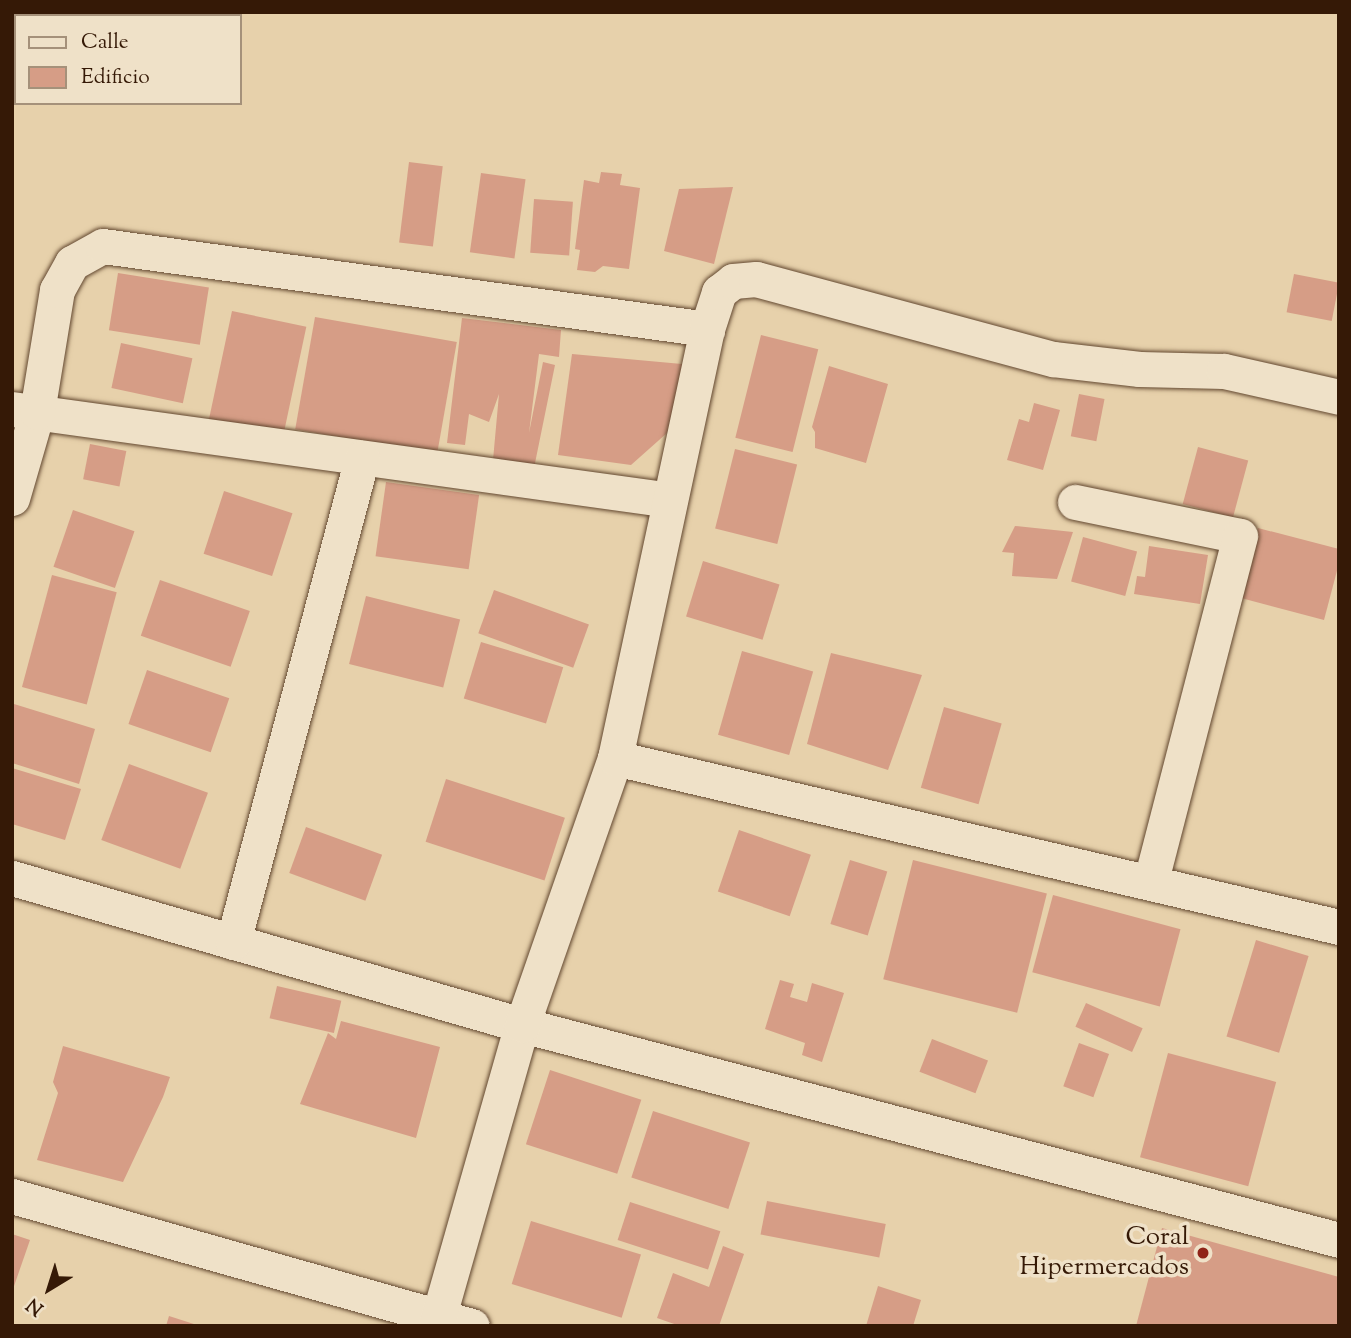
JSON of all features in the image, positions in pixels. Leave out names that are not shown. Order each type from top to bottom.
[{"type":"street","points":[[12,498],[25,410],[57,290],[72,263],[103,246],[707,329]]},
{"type":"street","points":[[438,1320],[522,1025],[615,758],[707,329],[719,292],[733,281],[757,279],[1053,359],[1139,369],[1224,371],[1339,397]]},
{"type":"street","points":[[25,410],[670,500]]},
{"type":"street","points":[[233,942],[362,458]]},
{"type":"street","points":[[1075,502],[1240,536],[1150,883]]},
{"type":"street","points":[[615,758],[1339,927]]},
{"type":"street","points":[[12,878],[522,1025],[1339,1240]]},
{"type":"street","points":[[12,1196],[438,1320],[472,1326]]},
{"type":"building","points":[[409,162],[443,166],[433,247],[399,242]]},
{"type":"building","points":[[601,172],[622,174],[620,185],[640,188],[629,269],[603,266],[595,272],[577,270],[580,250],[575,249],[584,180],[599,183]]},
{"type":"building","points":[[481,173],[526,179],[514,258],[470,252]]},
{"type":"building","points":[[733,187],[714,264],[664,251],[679,189]]},
{"type":"building","points":[[534,199],[573,202],[569,256],[530,253]]},
{"type":"building","points":[[118,273],[209,287],[200,345],[109,330]]},
{"type":"building","points":[[1294,274],[1339,283],[1332,321],[1287,312]]},
{"type":"building","points":[[232,311],[306,327],[283,435],[209,420]]},
{"type":"building","points":[[315,317],[457,342],[437,454],[295,429]]},
{"type":"building","points":[[462,318],[561,330],[559,357],[539,354],[529,433],[543,362],[555,365],[534,468],[493,460],[499,394],[489,422],[469,414],[465,445],[447,443]]},
{"type":"building","points":[[761,335],[818,349],[793,452],[735,438]]},
{"type":"building","points":[[121,343],[192,358],[183,403],[111,388]]},
{"type":"building","points":[[572,354],[693,365],[676,425],[631,465],[558,455]]},
{"type":"building","points":[[829,366],[888,384],[866,463],[815,448],[815,432],[812,427]]},
{"type":"building","points":[[1079,394],[1105,399],[1096,441],[1071,436]]},
{"type":"building","points":[[1034,403],[1060,410],[1043,470],[1007,460],[1019,419],[1029,422]]},
{"type":"building","points":[[90,444],[126,451],[119,486],[83,479]]},
{"type":"building","points":[[1198,447],[1248,460],[1233,517],[1183,504]]},
{"type":"building","points":[[735,449],[797,464],[777,544],[715,529]]},
{"type":"building","points":[[386,482],[479,495],[469,569],[376,556]]},
{"type":"building","points":[[224,491],[292,513],[272,576],[204,554]]},
{"type":"building","points":[[73,510],[134,531],[115,588],[53,567]]},
{"type":"building","points":[[1015,526],[1073,532],[1057,579],[1012,576],[1014,553],[1002,552]]},
{"type":"building","points":[[1258,528],[1339,549],[1339,563],[1324,620],[1241,598]]},
{"type":"building","points":[[1083,537],[1137,551],[1125,596],[1071,581]]},
{"type":"building","points":[[1149,546],[1208,555],[1200,604],[1134,594],[1137,576],[1145,577]]},
{"type":"building","points":[[703,561],[780,584],[763,640],[686,616]]},
{"type":"building","points":[[52,575],[117,592],[87,704],[22,687]]},
{"type":"building","points":[[160,580],[250,611],[231,667],[141,636]]},
{"type":"building","points":[[494,590],[589,625],[573,668],[478,633]]},
{"type":"building","points":[[366,596],[460,619],[443,687],[349,664]]},
{"type":"building","points":[[481,642],[563,667],[546,724],[464,698]]},
{"type":"building","points":[[742,651],[813,671],[789,755],[718,735]]},
{"type":"building","points":[[831,653],[922,675],[888,770],[807,744]]},
{"type":"building","points":[[147,670],[229,698],[211,752],[128,724]]},
{"type":"building","points":[[14,704],[95,729],[79,784],[12,763]]},
{"type":"building","points":[[944,707],[1002,724],[979,804],[921,788]]},
{"type":"building","points":[[129,764],[208,793],[180,869],[101,840]]},
{"type":"building","points":[[12,768],[81,789],[65,840],[12,824]]},
{"type":"building","points":[[446,779],[565,818],[544,880],[426,842]]},
{"type":"building","points":[[306,827],[382,855],[365,901],[289,873]]},
{"type":"building","points":[[739,830],[811,855],[790,916],[718,891]]},
{"type":"building","points":[[850,860],[887,871],[868,935],[830,924]]},
{"type":"building","points":[[913,860],[1047,893],[1017,1013],[883,979]]},
{"type":"building","points":[[1053,895],[1181,929],[1160,1006],[1032,972]]},
{"type":"building","points":[[1256,940],[1309,956],[1279,1053],[1226,1037]]},
{"type":"building","points":[[780,980],[794,984],[790,997],[807,1002],[812,983],[844,993],[822,1062],[802,1055],[805,1043],[765,1029]]},
{"type":"building","points":[[277,986],[341,1001],[334,1033],[270,1018]]},
{"type":"building","points":[[1086,1003],[1143,1028],[1132,1052],[1075,1027]]},
{"type":"building","points":[[341,1021],[440,1047],[416,1138],[300,1104],[328,1033],[336,1039]]},
{"type":"building","points":[[932,1039],[988,1061],[975,1093],[919,1072]]},
{"type":"building","points":[[1079,1043],[1109,1054],[1093,1097],[1063,1086]]},
{"type":"building","points":[[63,1046],[170,1077],[123,1182],[37,1160],[58,1093],[53,1082]]},
{"type":"building","points":[[1168,1053],[1276,1082],[1248,1186],[1140,1157]]},
{"type":"building","points":[[550,1070],[641,1100],[617,1174],[526,1144]]},
{"type":"building","points":[[653,1111],[750,1143],[728,1209],[631,1178]]},
{"type":"building","points":[[767,1201],[886,1224],[879,1257],[761,1234]]},
{"type":"building","points":[[630,1202],[720,1231],[708,1269],[618,1240]]},
{"type":"building","points":[[531,1221],[641,1255],[622,1318],[512,1284]]},
{"type":"building","name":"Coral Hipermercados","points":[[1162,1228],[1339,1277],[1339,1326],[1136,1326]]},
{"type":"building","points":[[12,1234],[30,1240],[13,1289],[12,1289]]},
{"type":"building","points":[[723,1246],[744,1254],[719,1326],[680,1326],[657,1318],[673,1273],[709,1287]]},
{"type":"building","points":[[878,1286],[921,1300],[913,1326],[866,1326]]},
{"type":"building","points":[[169,1316],[197,1325],[197,1326],[166,1326]]},
{"type":"place","name":"Coral Hipermercados","points":[[1203,1253]]}]
